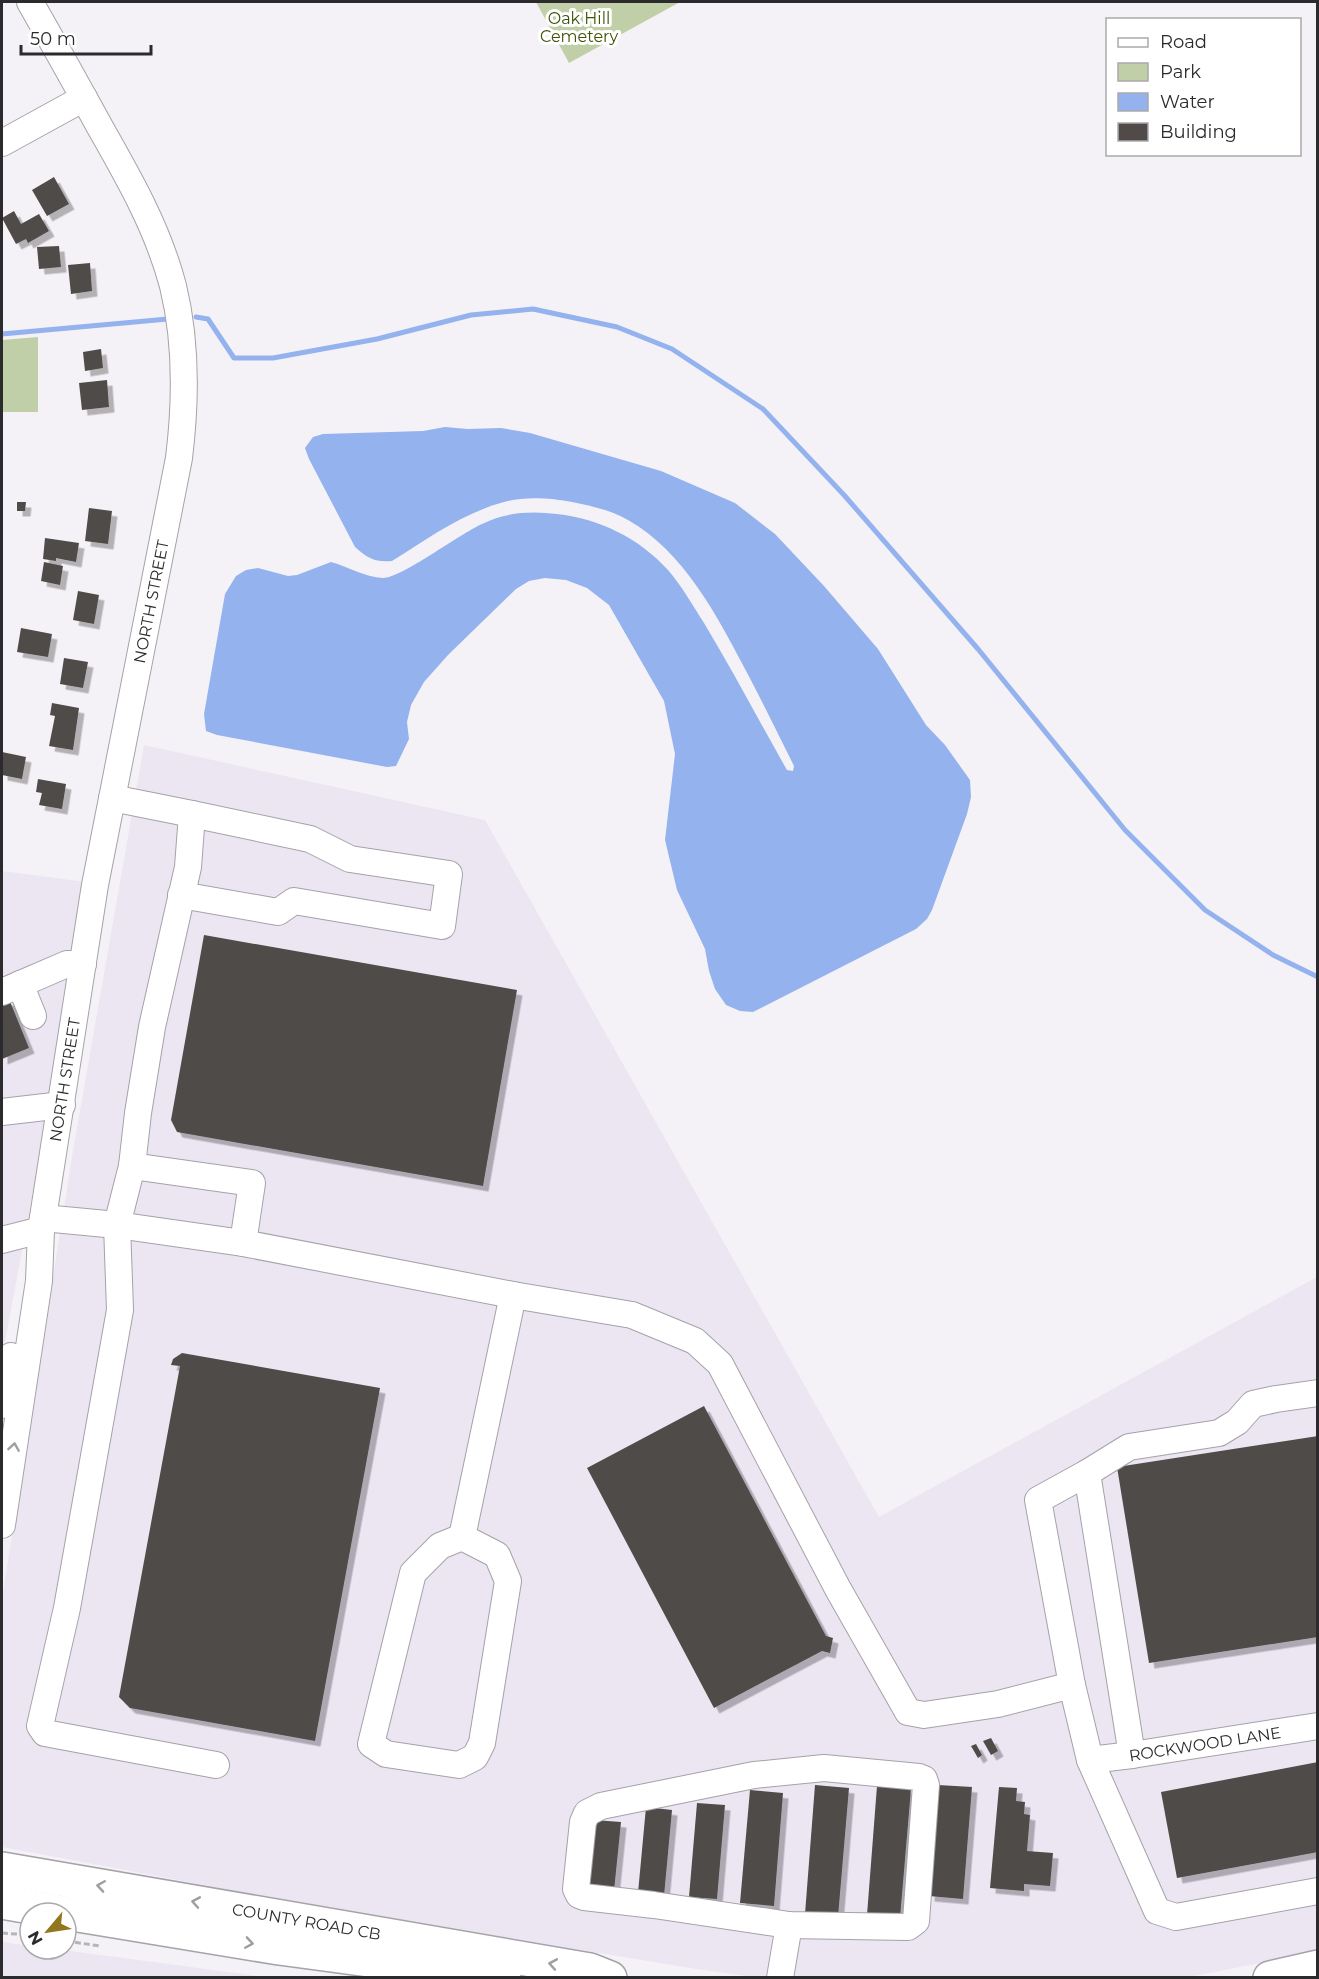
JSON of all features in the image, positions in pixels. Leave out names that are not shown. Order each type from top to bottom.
[{"type":"main road","name":"COUNTY ROAD CB","points":[[2,1869],[579,1968],[610,1977]]},
{"type":"main road","name":"COUNTY ROAD CB","points":[[2,1902],[18,1905]]},
{"type":"main road","name":"COUNTY ROAD CB","points":[[78,1915],[279,1948],[504,1977]]},
{"type":"main road","points":[[1270,1977],[1317,1967]]},
{"type":"street","name":"NORTH STREET","points":[[2,1405],[4,1371],[42,1224],[95,885],[179,458],[184,415],[181,327],[173,287],[160,242],[142,202],[30,2]]},
{"type":"street","points":[[2,143],[84,98]]},
{"type":"street","points":[[112,798],[310,839],[350,858],[449,874],[442,926],[294,901],[278,912],[181,895]]},
{"type":"street","points":[[192,814],[188,867],[152,1027],[132,1166],[117,1226],[120,1310],[67,1608],[40,1726],[45,1733],[216,1765]]},
{"type":"street","points":[[33,1016],[11,988],[67,964],[83,964]]},
{"type":"street","points":[[2,1112],[62,1105]]},
{"type":"street","points":[[132,1166],[252,1183],[243,1244]]},
{"type":"street","name":"NORTH STREET","points":[[2,1525],[39,1281],[42,1224]]},
{"type":"street","points":[[2,1240],[42,1224],[117,1226],[243,1244],[632,1315],[695,1341],[720,1364],[838,1589],[908,1712],[924,1715],[998,1704],[1072,1685]]},
{"type":"street","points":[[462,1537],[513,1295]]},
{"type":"street","points":[[1317,1394],[1253,1404],[1237,1422],[1219,1433],[1129,1447],[1038,1500],[1072,1685],[1090,1760],[1157,1911],[1176,1917],[1317,1891]]},
{"type":"street","points":[[1087,1473],[1132,1755]]},
{"type":"street","points":[[462,1537],[497,1555],[508,1581],[482,1743],[475,1756],[459,1765],[386,1754],[372,1744],[413,1573],[440,1546],[462,1537]]},
{"type":"street","name":"ROCKWOOD LANE","points":[[1090,1760],[1317,1726]]},
{"type":"street","points":[[824,1768],[924,1779],[926,1785],[916,1921],[908,1928],[789,1925],[654,1905],[584,1898],[576,1889],[583,1822],[586,1813],[601,1806],[766,1773],[824,1768]]},
{"type":"street","points":[[780,1977],[789,1925]]},
{"type":"path","points":[[2,1933],[18,1934]]},
{"type":"shaded area","points":[[144,745],[485,820],[879,1517],[1317,1277],[1317,1952],[1184,1978],[755,1977],[329,1908],[2,1847],[2,1599],[73,1151]]},
{"type":"shaded area","points":[[2,871],[86,882],[37,1172],[2,1357]]},
{"type":"shaded area","points":[[2,1942],[18,1944],[18,1961],[78,1961],[78,1952],[266,1977],[2,1977]]},
{"type":"green space","name":"Oak Hill Cemetery","points":[[536,2],[680,2],[569,63]]},
{"type":"green space","points":[[38,337],[38,412],[2,412],[2,340]]},
{"type":"water","points":[[445,427],[501,428],[530,433],[661,471],[735,503],[775,534],[824,586],[878,649],[926,725],[945,745],[970,780],[971,797],[967,814],[927,919],[916,929],[753,1012],[740,1011],[726,1005],[715,989],[705,949],[677,890],[665,840],[675,754],[664,701],[609,605],[587,588],[566,580],[545,578],[529,581],[516,589],[448,655],[424,682],[411,705],[407,722],[409,739],[396,766],[387,767],[206,731],[204,714],[225,594],[236,576],[246,570],[258,568],[288,576],[297,575],[331,562],[363,574],[383,578],[417,564],[472,529],[491,520],[519,513],[547,513],[588,520],[618,532],[644,548],[668,570],[704,623],[787,770],[793,771],[794,766],[751,681],[697,586],[666,549],[628,520],[601,509],[564,501],[538,498],[520,499],[474,513],[392,561],[372,559],[355,547],[309,459],[305,448],[313,437],[323,434],[423,431]]},
{"type":"building","points":[[54,177],[69,204],[47,216],[32,190]]},
{"type":"building","points":[[14,211],[21,224],[39,214],[49,231],[28,243],[26,239],[16,244],[2,218]]},
{"type":"building","points":[[59,246],[61,267],[39,269],[37,247]]},
{"type":"building","points":[[90,263],[92,291],[71,294],[68,265]]},
{"type":"building","points":[[101,349],[103,368],[85,371],[83,352]]},
{"type":"building","points":[[107,380],[109,407],[82,410],[79,383]]},
{"type":"building","points":[[17,502],[26,502],[25,511],[17,511]]},
{"type":"building","points":[[89,508],[112,511],[108,544],[85,541]]},
{"type":"building","points":[[45,538],[79,543],[76,562],[56,558],[56,561],[43,559]]},
{"type":"building","points":[[44,562],[63,566],[60,585],[41,581]]},
{"type":"building","points":[[78,591],[99,595],[94,624],[73,620]]},
{"type":"building","points":[[21,628],[52,634],[48,657],[17,652]]},
{"type":"building","points":[[64,658],[88,662],[83,688],[60,684]]},
{"type":"building","points":[[52,703],[79,708],[73,750],[49,746],[55,716],[50,715]]},
{"type":"building","points":[[2,752],[26,757],[22,779],[2,775]]},
{"type":"building","points":[[38,779],[66,784],[62,809],[39,805],[42,793],[36,792]]},
{"type":"building","points":[[204,935],[517,990],[483,1186],[177,1132],[171,1120]]},
{"type":"building","points":[[9,999],[29,1048],[2,1059],[2,1003]]},
{"type":"building","points":[[182,1353],[380,1388],[315,1741],[130,1708],[119,1697],[180,1366],[171,1365],[173,1359]]},
{"type":"building","points":[[704,1406],[826,1636],[833,1638],[830,1653],[822,1651],[714,1708],[587,1468]]},
{"type":"building","points":[[1318,1436],[1318,1637],[1149,1663],[1117,1467]]},
{"type":"building","points":[[991,1738],[998,1751],[991,1755],[983,1741]]},
{"type":"building","points":[[976,1744],[982,1755],[978,1758],[971,1746]]},
{"type":"building","points":[[1318,1762],[1318,1852],[1177,1878],[1161,1792]]},
{"type":"building","points":[[815,1785],[849,1788],[838,1917],[805,1914]]},
{"type":"building","points":[[938,1785],[972,1787],[963,1899],[929,1896]]},
{"type":"building","points":[[877,1786],[911,1789],[900,1918],[867,1915]]},
{"type":"building","points":[[999,1787],[1017,1788],[1016,1801],[1025,1802],[1024,1814],[1030,1815],[1027,1851],[1053,1853],[1050,1886],[1024,1884],[1024,1891],[990,1888]]},
{"type":"building","points":[[750,1790],[783,1793],[774,1906],[740,1903]]},
{"type":"building","points":[[697,1803],[725,1805],[717,1899],[689,1897]]},
{"type":"building","points":[[646,1807],[672,1810],[664,1896],[638,1893]]},
{"type":"building","points":[[594,1820],[621,1822],[614,1891],[588,1889]]},
{"type":"waterway","points":[[196,317],[208,319],[234,358],[273,358],[377,339],[471,315],[533,309],[617,327],[672,349],[763,409],[844,495],[978,649],[1125,830],[1205,910],[1273,955],[1318,977]]},
{"type":"waterway","points":[[2,334],[168,319]]}]
